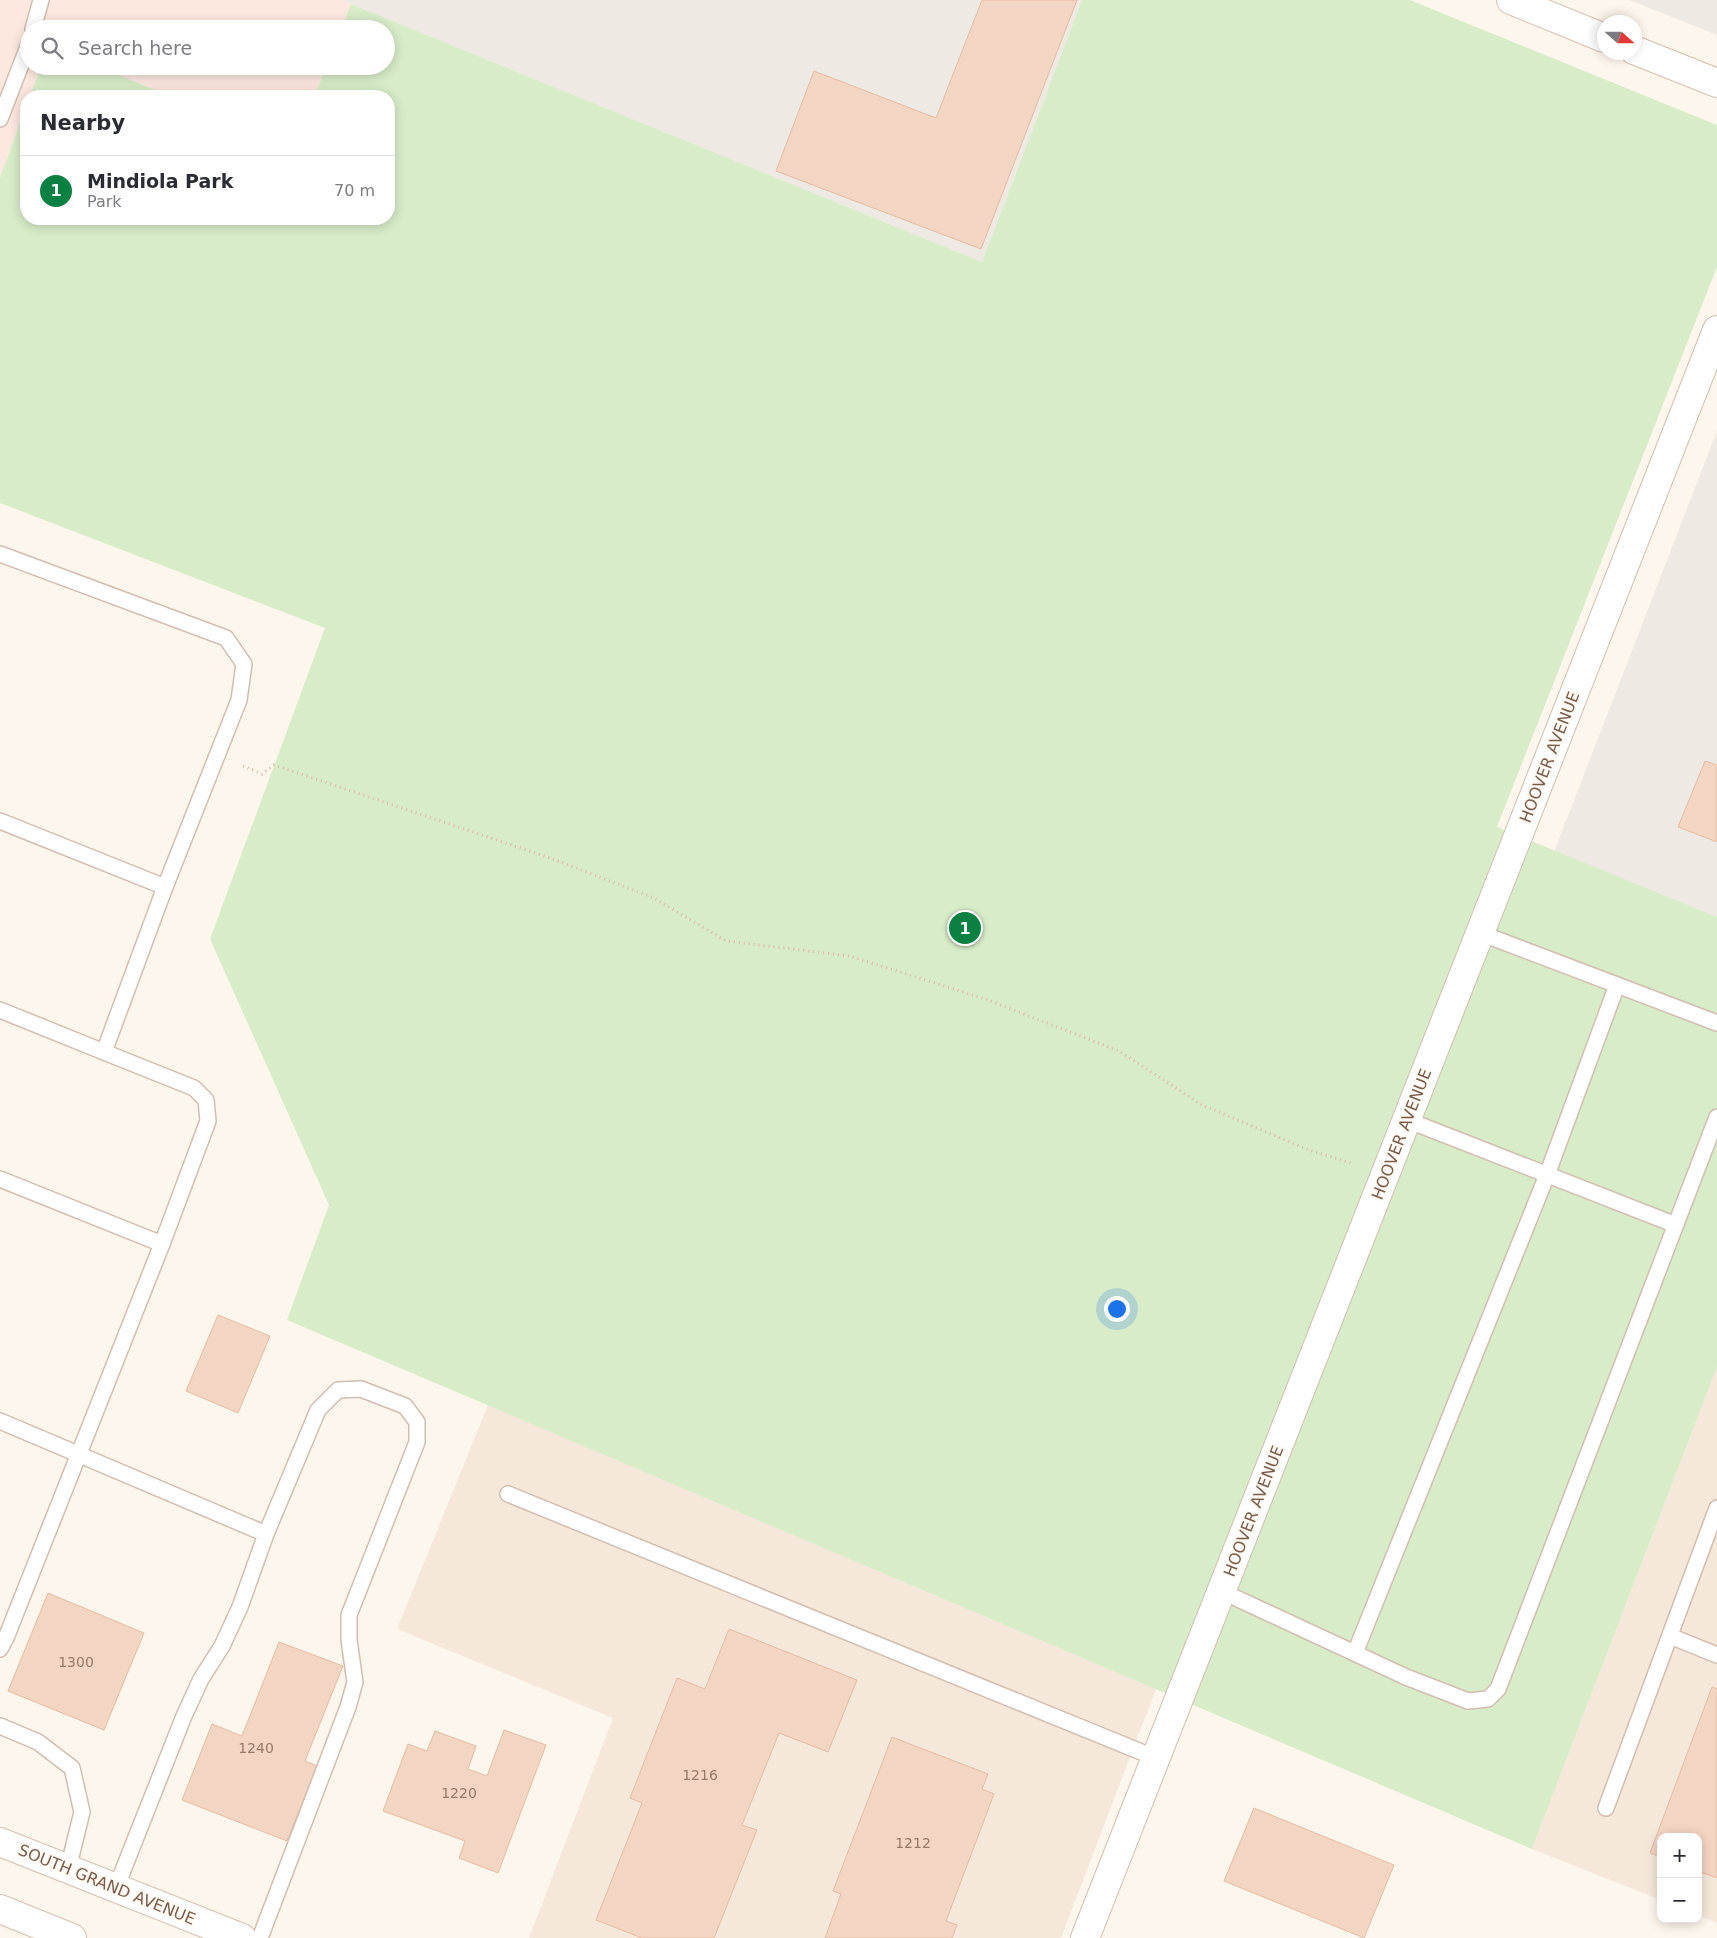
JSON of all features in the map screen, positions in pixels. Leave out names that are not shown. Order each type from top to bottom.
[{"type":"street","points":[[1512,0],[1597,35]]},
{"type":"street","points":[[1642,53],[1717,83]]},
{"type":"street","name":"HOOVER AVENUE","points":[[1085,1938],[1717,330]]},
{"type":"street","name":"SOUTH GRAND AVENUE","points":[[0,1842],[242,1938]]},
{"type":"street","points":[[0,1909],[72,1938]]},
{"type":"lane","points":[[35,20],[41,0]]},
{"type":"lane","points":[[0,119],[5,89],[20,61]]},
{"type":"lane","points":[[0,554],[226,638],[244,664],[239,700],[165,887],[104,1052]]},
{"type":"lane","points":[[0,821],[165,887]]},
{"type":"lane","points":[[1480,933],[1717,1023]]},
{"type":"lane","points":[[1355,1653],[1547,1175],[1617,985]]},
{"type":"lane","points":[[0,1649],[162,1244],[208,1121],[206,1100],[194,1088],[1,1013]]},
{"type":"lane","points":[[1222,1590],[1406,1677],[1468,1701],[1488,1699],[1498,1689],[1717,1117]]},
{"type":"lane","points":[[1407,1120],[1676,1225]]},
{"type":"lane","points":[[0,1179],[162,1244]]},
{"type":"lane","points":[[116,1888],[184,1716],[201,1679],[222,1646],[240,1607],[266,1534],[318,1410],[338,1390],[361,1389],[405,1406],[418,1422],[417,1442],[349,1615],[349,1640],[355,1682],[348,1707],[260,1938]]},
{"type":"lane","points":[[0,1421],[266,1534]]},
{"type":"lane","points":[[508,1494],[1156,1758]]},
{"type":"lane","points":[[1606,1808],[1717,1508]]},
{"type":"lane","points":[[1670,1636],[1717,1656]]},
{"type":"lane","points":[[0,1726],[38,1742],[72,1768],[82,1812],[68,1869]]},
{"type":"path","points":[[217,757],[262,774],[274,765],[550,858],[654,898],[726,941],[850,956],[985,999],[1119,1051],[1202,1105],[1309,1150],[1385,1175]]},
{"type":"shaded area","points":[[0,0],[341,0],[351,4],[345,20],[20,20],[20,75],[38,75],[32,90],[20,90],[20,123],[0,178]]},
{"type":"shaded area","points":[[341,0],[1082,0],[982,262],[395,22],[395,20],[390,20]]},
{"type":"shaded area","points":[[1629,0],[1717,0],[1717,35]]},
{"type":"shaded area","points":[[119,75],[323,75],[317,90],[155,90]]},
{"type":"shaded area","points":[[1717,431],[1717,917],[1554,852]]},
{"type":"shaded area","points":[[1717,1367],[1717,1923],[1702,1917],[1702,1833],[1657,1833],[1657,1898],[1532,1849]]},
{"type":"shaded area","points":[[488,1405],[1156,1689],[1061,1938],[529,1938],[613,1718],[397,1629]]},
{"type":"green space","points":[[1082,0],[1410,0],[1717,125],[1717,267],[1497,827],[1717,917],[1717,1367],[1532,1849],[287,1320],[329,1205],[210,939],[325,628],[0,503],[0,178],[20,123],[20,225],[395,225],[395,90],[317,90],[323,75],[395,75],[395,22],[982,262]]},
{"type":"green space","points":[[351,4],[390,20],[345,20]]},
{"type":"green space","points":[[38,75],[119,75],[155,90],[32,90]]},
{"type":"building","points":[[982,0],[1077,0],[981,249],[776,171],[814,71],[936,118]]},
{"type":"building","points":[[1705,761],[1717,765],[1717,842],[1678,827]]},
{"type":"building","points":[[218,1315],[270,1336],[238,1413],[186,1391]]},
{"type":"building","points":[[48,1593],[144,1633],[104,1730],[8,1691]]},
{"type":"building","points":[[729,1629],[857,1680],[828,1752],[779,1733],[742,1825],[757,1830],[714,1938],[642,1938],[596,1920],[642,1803],[630,1798],[677,1678],[705,1689]]},
{"type":"building","points":[[279,1642],[343,1666],[305,1761],[317,1766],[287,1841],[182,1800],[212,1724],[242,1736]]},
{"type":"building","points":[[1712,1687],[1717,1689],[1717,1878],[1702,1872],[1702,1833],[1657,1833]]},
{"type":"building","points":[[504,1730],[546,1745],[498,1873],[459,1858],[465,1841],[383,1811],[408,1744],[427,1751],[435,1731],[476,1746],[468,1769],[487,1776]]},
{"type":"building","points":[[892,1737],[988,1774],[982,1789],[994,1794],[946,1921],[957,1925],[952,1938],[825,1938],[841,1894],[833,1891]]},
{"type":"building","points":[[1254,1808],[1394,1865],[1364,1938],[1224,1881]]},
{"type":"building","points":[[1657,1834],[1657,1856],[1650,1853]]},
{"type":"place","name":"Mindiola Park","points":[[965,928]]}]
